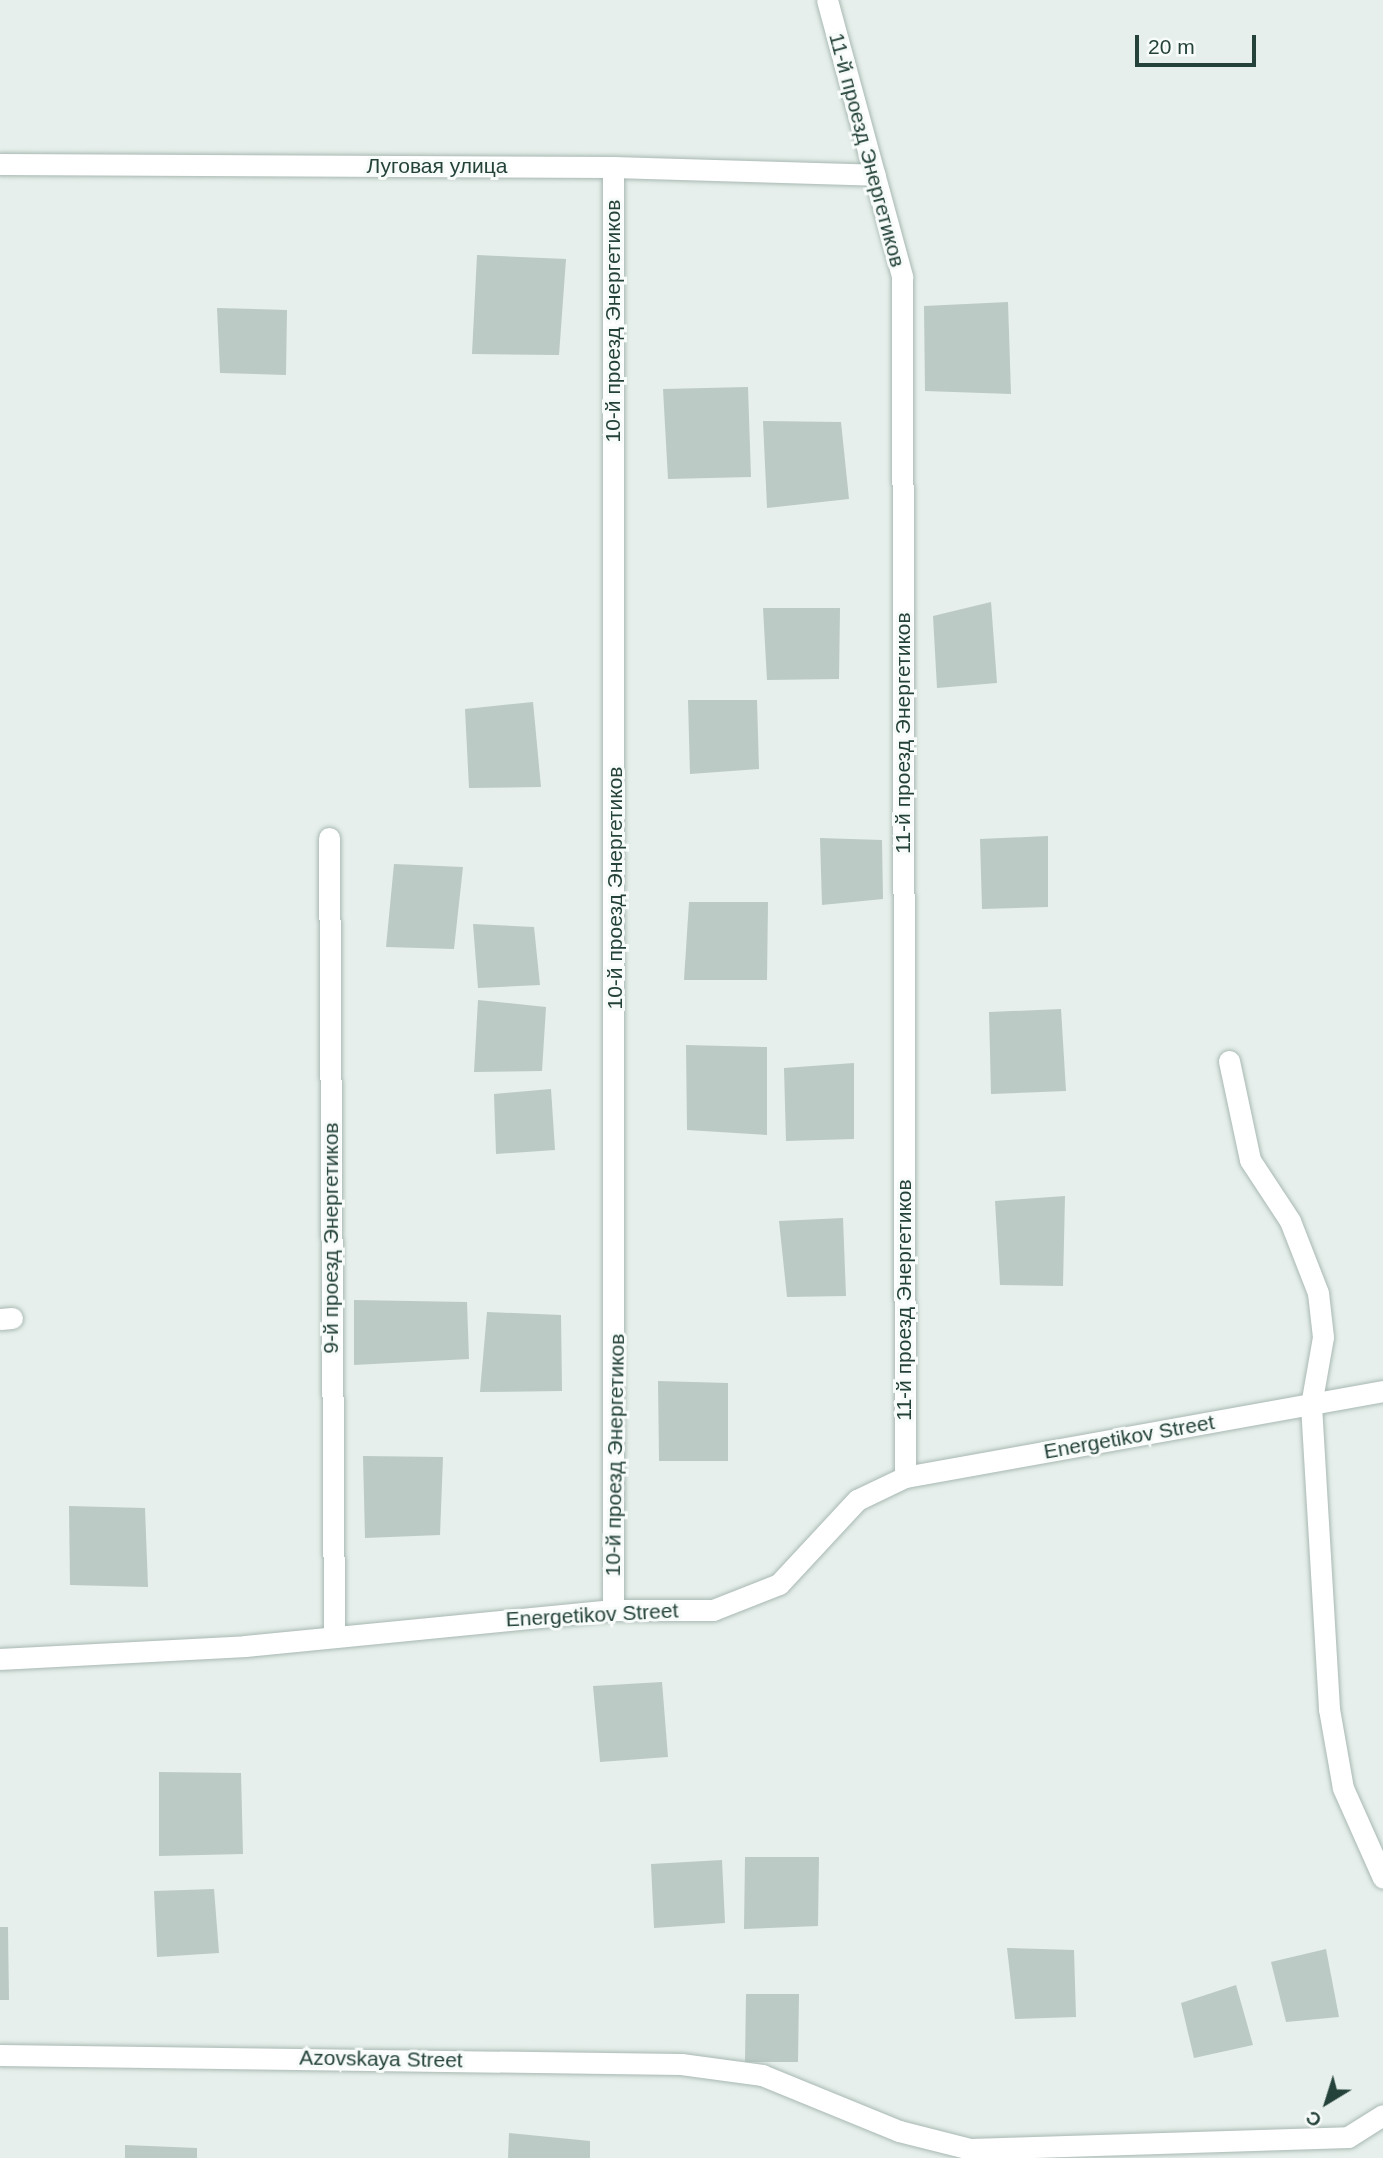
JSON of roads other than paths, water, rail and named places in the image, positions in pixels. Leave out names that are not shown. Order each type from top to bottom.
[{"type":"street","name":"11-й проезд Энергетиков","points":[[827,0],[902,277],[905,1477]]},
{"type":"street","name":"Луговая улица","points":[[0,164],[613,167],[875,175]]},
{"type":"street","name":"10-й проезд Энергетиков","points":[[613,167],[613,1610]]},
{"type":"street","name":"9-й проезд Энергетиков","points":[[329,838],[334,1637]]},
{"type":"street","points":[[1229,1061],[1251,1160],[1290,1221],[1318,1293],[1323,1337],[1311,1405],[1329,1709],[1343,1788],[1383,1878]]},
{"type":"street","name":"Energetikov Street","points":[[0,1659],[334,1637],[613,1610],[713,1610],[779,1584],[857,1500],[905,1477],[1383,1391]]},
{"type":"street","name":"Azovskaya Street","points":[[0,2054],[681,2064],[762,2074],[898,2131],[970,2149],[1348,2137],[1383,2115]]}]
